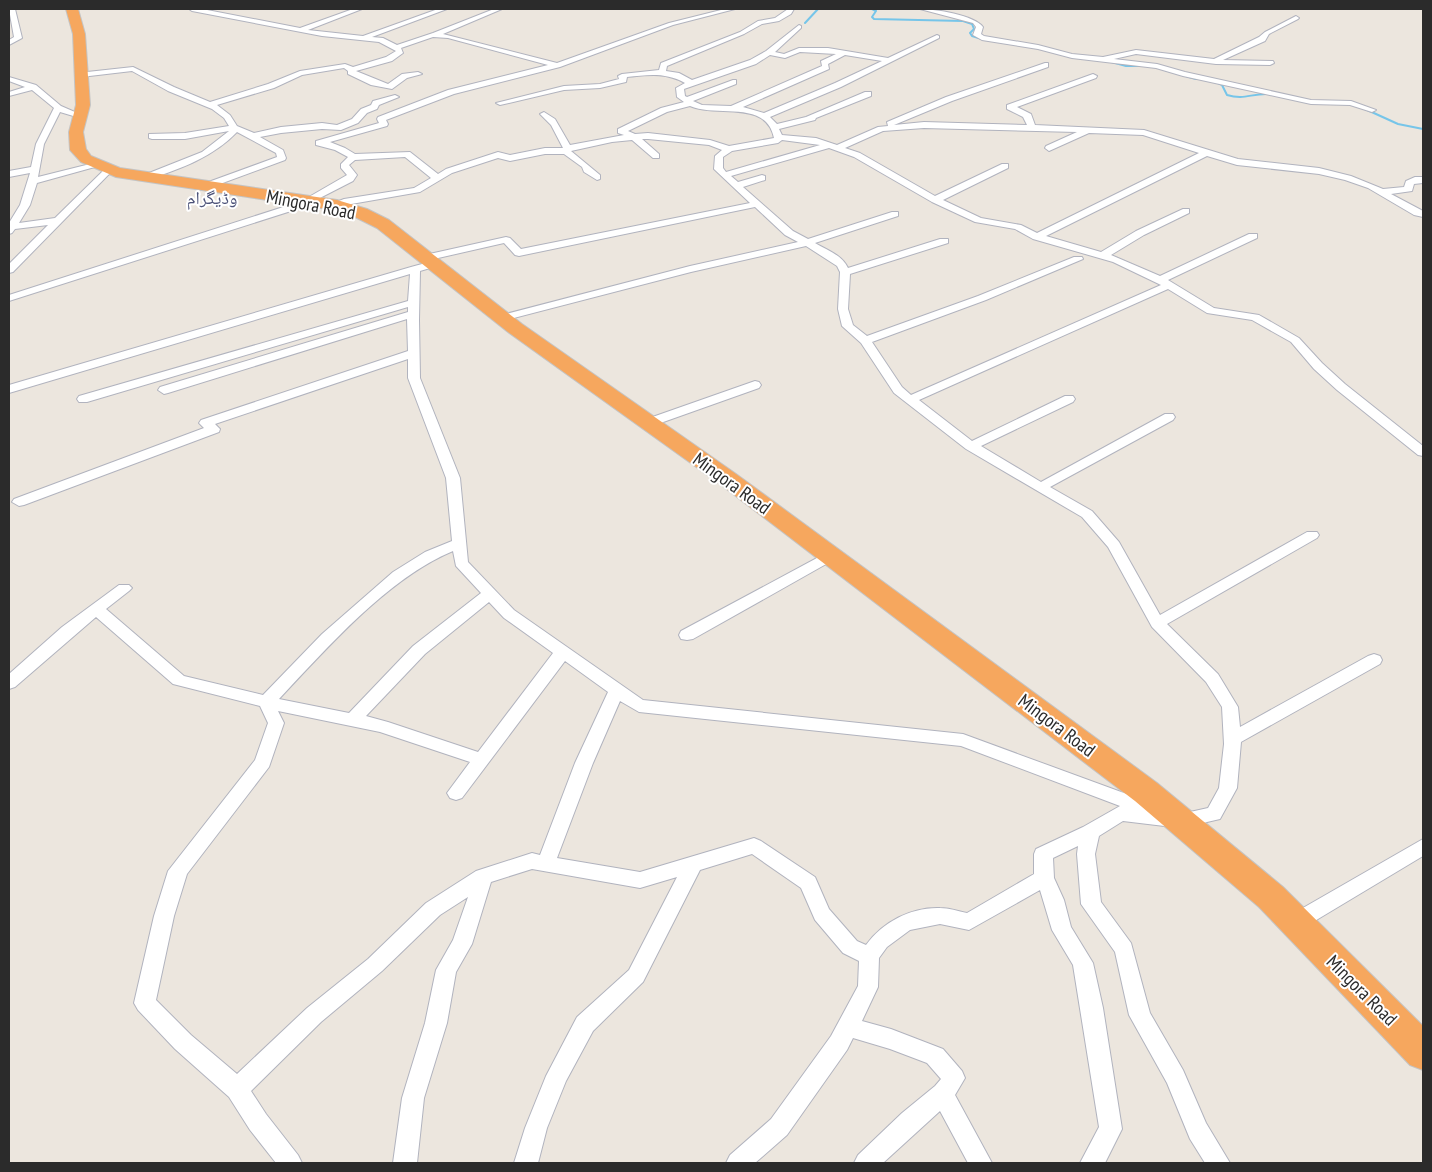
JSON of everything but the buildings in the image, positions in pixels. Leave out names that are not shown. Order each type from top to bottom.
[{"type":"highway","name":"Mingora Road","points":[[72,9],[80,34],[83,105],[69,112],[76,132],[78,150],[86,160],[104,167],[146,177],[337,205],[361,213],[383,224],[424,264],[648,423],[830,556],[1146,792],[1272,897],[1423,1052]]},
{"type":"street","points":[[9,43],[18,38],[12,9]]},
{"type":"street","points":[[72,9],[77,9]]},
{"type":"street","points":[[192,9],[237,16],[260,24],[322,34],[380,40],[397,47],[499,9]]},
{"type":"street","points":[[216,13],[230,9]]},
{"type":"street","points":[[302,30],[360,9]]},
{"type":"street","points":[[364,38],[444,9]]},
{"type":"street","points":[[312,139],[349,134],[384,124],[382,118],[425,101],[459,90],[500,87],[671,24],[732,9]]},
{"type":"street","points":[[662,72],[664,65],[672,60],[686,57],[742,33],[760,22],[776,20],[789,13],[792,9]]},
{"type":"street","points":[[923,9],[975,22],[980,27],[977,35],[982,38],[1038,47],[1072,56],[1162,67],[1183,74],[1284,94],[1311,102],[1351,103],[1372,110]]},
{"type":"street","points":[[1210,61],[1218,60],[1262,39],[1267,33],[1296,18]]},
{"type":"street","points":[[799,27],[769,53],[753,62],[680,88],[681,97],[702,108],[733,108],[758,112],[764,116],[777,132],[778,140],[728,149],[719,156],[718,169],[789,233],[831,256],[840,264],[844,272],[843,309],[848,326],[865,341],[898,390],[971,446],[1087,514],[1114,546],[1157,623],[1212,678],[1230,708],[1232,739],[1228,788],[1214,814],[1181,821],[1120,813],[1090,832],[1043,854],[1044,878],[1054,900],[1062,930],[1084,963],[1092,1008],[1111,1129],[1092,1163]]},
{"type":"street","points":[[432,35],[459,38],[557,65]]},
{"type":"street","points":[[764,116],[838,85],[937,37]]},
{"type":"street","points":[[352,70],[389,59],[400,51],[397,47]]},
{"type":"street","points":[[769,53],[785,56],[799,50],[846,52],[889,60]]},
{"type":"street","points":[[733,108],[826,66],[824,63],[846,52]]},
{"type":"street","points":[[1103,59],[1136,52],[1210,61],[1270,63]]},
{"type":"street","points":[[724,175],[833,147],[949,100],[1045,65]]},
{"type":"street","points":[[209,105],[271,86],[300,73],[345,66],[352,70],[351,72],[353,73],[374,83],[389,87],[396,84],[404,76],[418,74]]},
{"type":"street","points":[[81,75],[133,69],[171,89],[209,105],[227,117],[234,128]]},
{"type":"street","points":[[500,103],[573,87],[600,86],[623,80],[622,76],[627,75],[662,72],[676,75],[692,83]]},
{"type":"street","points":[[1030,127],[1031,124],[1027,118],[1028,116],[1010,107],[1093,76]]},
{"type":"street","points":[[9,79],[33,87],[69,112],[40,144],[25,205],[10,228]]},
{"type":"street","points":[[656,156],[634,137],[621,131],[664,110],[689,102],[733,82]]},
{"type":"street","points":[[9,94],[33,87]]},
{"type":"street","points":[[500,87],[523,98]]},
{"type":"street","points":[[777,132],[868,94]]},
{"type":"street","points":[[338,128],[355,121],[359,114],[374,107],[376,103],[395,97]]},
{"type":"street","points":[[544,114],[555,123],[566,150],[597,177]]},
{"type":"street","points":[[1113,131],[1121,124]]},
{"type":"street","points":[[881,129],[924,125],[1090,129],[1144,133],[1238,162],[1320,171],[1348,178],[1382,192],[1417,213],[1423,214]]},
{"type":"street","points":[[253,136],[322,126],[338,128],[349,134]]},
{"type":"street","points":[[146,177],[204,154],[224,142],[235,130],[234,128]]},
{"type":"street","points":[[152,136],[185,136],[234,128],[253,136],[280,152],[282,158],[206,186]]},
{"type":"street","points":[[1049,148],[1090,129]]},
{"type":"street","points":[[290,130],[336,147],[353,157],[407,154],[437,178]]},
{"type":"street","points":[[777,132],[857,155],[935,200],[978,220],[1018,227],[1037,236],[1102,256],[1163,283],[1211,311],[1256,317],[1295,340],[1318,366],[1341,387],[1423,452]]},
{"type":"street","points":[[337,205],[348,201],[412,192],[449,171],[498,155],[510,158],[545,151],[558,152],[612,139],[648,136],[710,143],[728,149]]},
{"type":"street","points":[[1037,236],[1204,154]]},
{"type":"street","points":[[9,298],[308,202],[350,179],[352,175],[345,168],[345,164],[353,157]]},
{"type":"street","points":[[935,200],[1006,166]]},
{"type":"street","points":[[32,181],[104,167]]},
{"type":"street","points":[[9,270],[58,221],[104,167]]},
{"type":"street","points":[[9,174],[35,169]]},
{"type":"street","points":[[736,186],[762,178]]},
{"type":"street","points":[[1382,192],[1409,189],[1409,183],[1415,180],[1423,180]]},
{"type":"street","points":[[9,389],[506,240],[518,253],[757,204]]},
{"type":"street","points":[[1102,256],[1140,233],[1186,211]]},
{"type":"street","points":[[502,318],[690,269],[806,243],[895,214]]},
{"type":"street","points":[[10,228],[58,221]]},
{"type":"street","points":[[910,400],[1039,344],[1253,236]]},
{"type":"street","points":[[844,272],[944,241]]},
{"type":"street","points":[[865,341],[982,298],[1078,259]]},
{"type":"street","points":[[424,264],[414,308],[414,378],[453,478],[461,563],[509,614],[640,706],[963,740],[1181,821]]},
{"type":"street","points":[[164,390],[414,308]]},
{"type":"street","points":[[83,399],[414,308]]},
{"type":"street","points":[[19,502],[214,430],[205,423],[414,353]]},
{"type":"street","points":[[648,423],[755,386]]},
{"type":"street","points":[[971,446],[1070,399]]},
{"type":"street","points":[[1041,487],[1169,417]]},
{"type":"street","points":[[1157,623],[1312,535]]},
{"type":"street","points":[[266,702],[328,638],[398,575],[430,555],[459,543]]},
{"type":"street","points":[[687,635],[830,556]]},
{"type":"street","points":[[9,683],[68,630],[124,588]]},
{"type":"street","points":[[353,719],[419,650],[490,594]]},
{"type":"street","points":[[96,609],[179,680],[266,702],[382,726],[480,759]]},
{"type":"street","points":[[456,793],[563,652]]},
{"type":"street","points":[[1232,739],[1374,660]]},
{"type":"street","points":[[546,863],[584,763],[617,690]]},
{"type":"street","points":[[266,702],[276,723],[263,762],[178,871],[164,916],[145,1003],[183,1042],[237,1090],[258,1122],[290,1163]]},
{"type":"street","points":[[1090,832],[1086,854],[1091,904],[1124,948],[1140,1015],[1175,1077],[1198,1131],[1218,1163]]},
{"type":"street","points":[[237,1090],[314,1015],[375,965],[433,909],[483,877],[532,861],[640,880],[754,846],[808,883],[822,914],[850,947],[869,956]]},
{"type":"street","points":[[1296,922],[1423,847]]},
{"type":"street","points":[[526,1163],[536,1128],[558,1076],[585,1024],[636,976],[693,864]]},
{"type":"street","points":[[405,1163],[413,1098],[436,1023],[446,970],[462,944],[483,877]]},
{"type":"street","points":[[738,1163],[780,1126],[839,1044],[868,987],[869,956],[880,941],[905,922],[940,916],[969,922],[1044,878]]},
{"type":"street","points":[[847,1026],[891,1039],[935,1056],[954,1078],[943,1094],[910,1121],[866,1163]]},
{"type":"street","points":[[943,1094],[980,1163]]},
{"type":"waterway","points":[[805,23],[818,9]]},
{"type":"waterway","points":[[872,9],[876,11],[872,17],[874,19],[963,21],[972,24],[974,29],[970,33],[972,36],[985,40]]},
{"type":"waterway","points":[[1108,61],[1126,66],[1145,66]]},
{"type":"waterway","points":[[1165,70],[1196,79]]},
{"type":"waterway","points":[[1216,82],[1222,85],[1227,95],[1243,97],[1266,94]]},
{"type":"waterway","points":[[1365,109],[1398,124],[1423,129]]},
{"type":"district","name":"وڈیگرام","points":[[212,197]]}]
